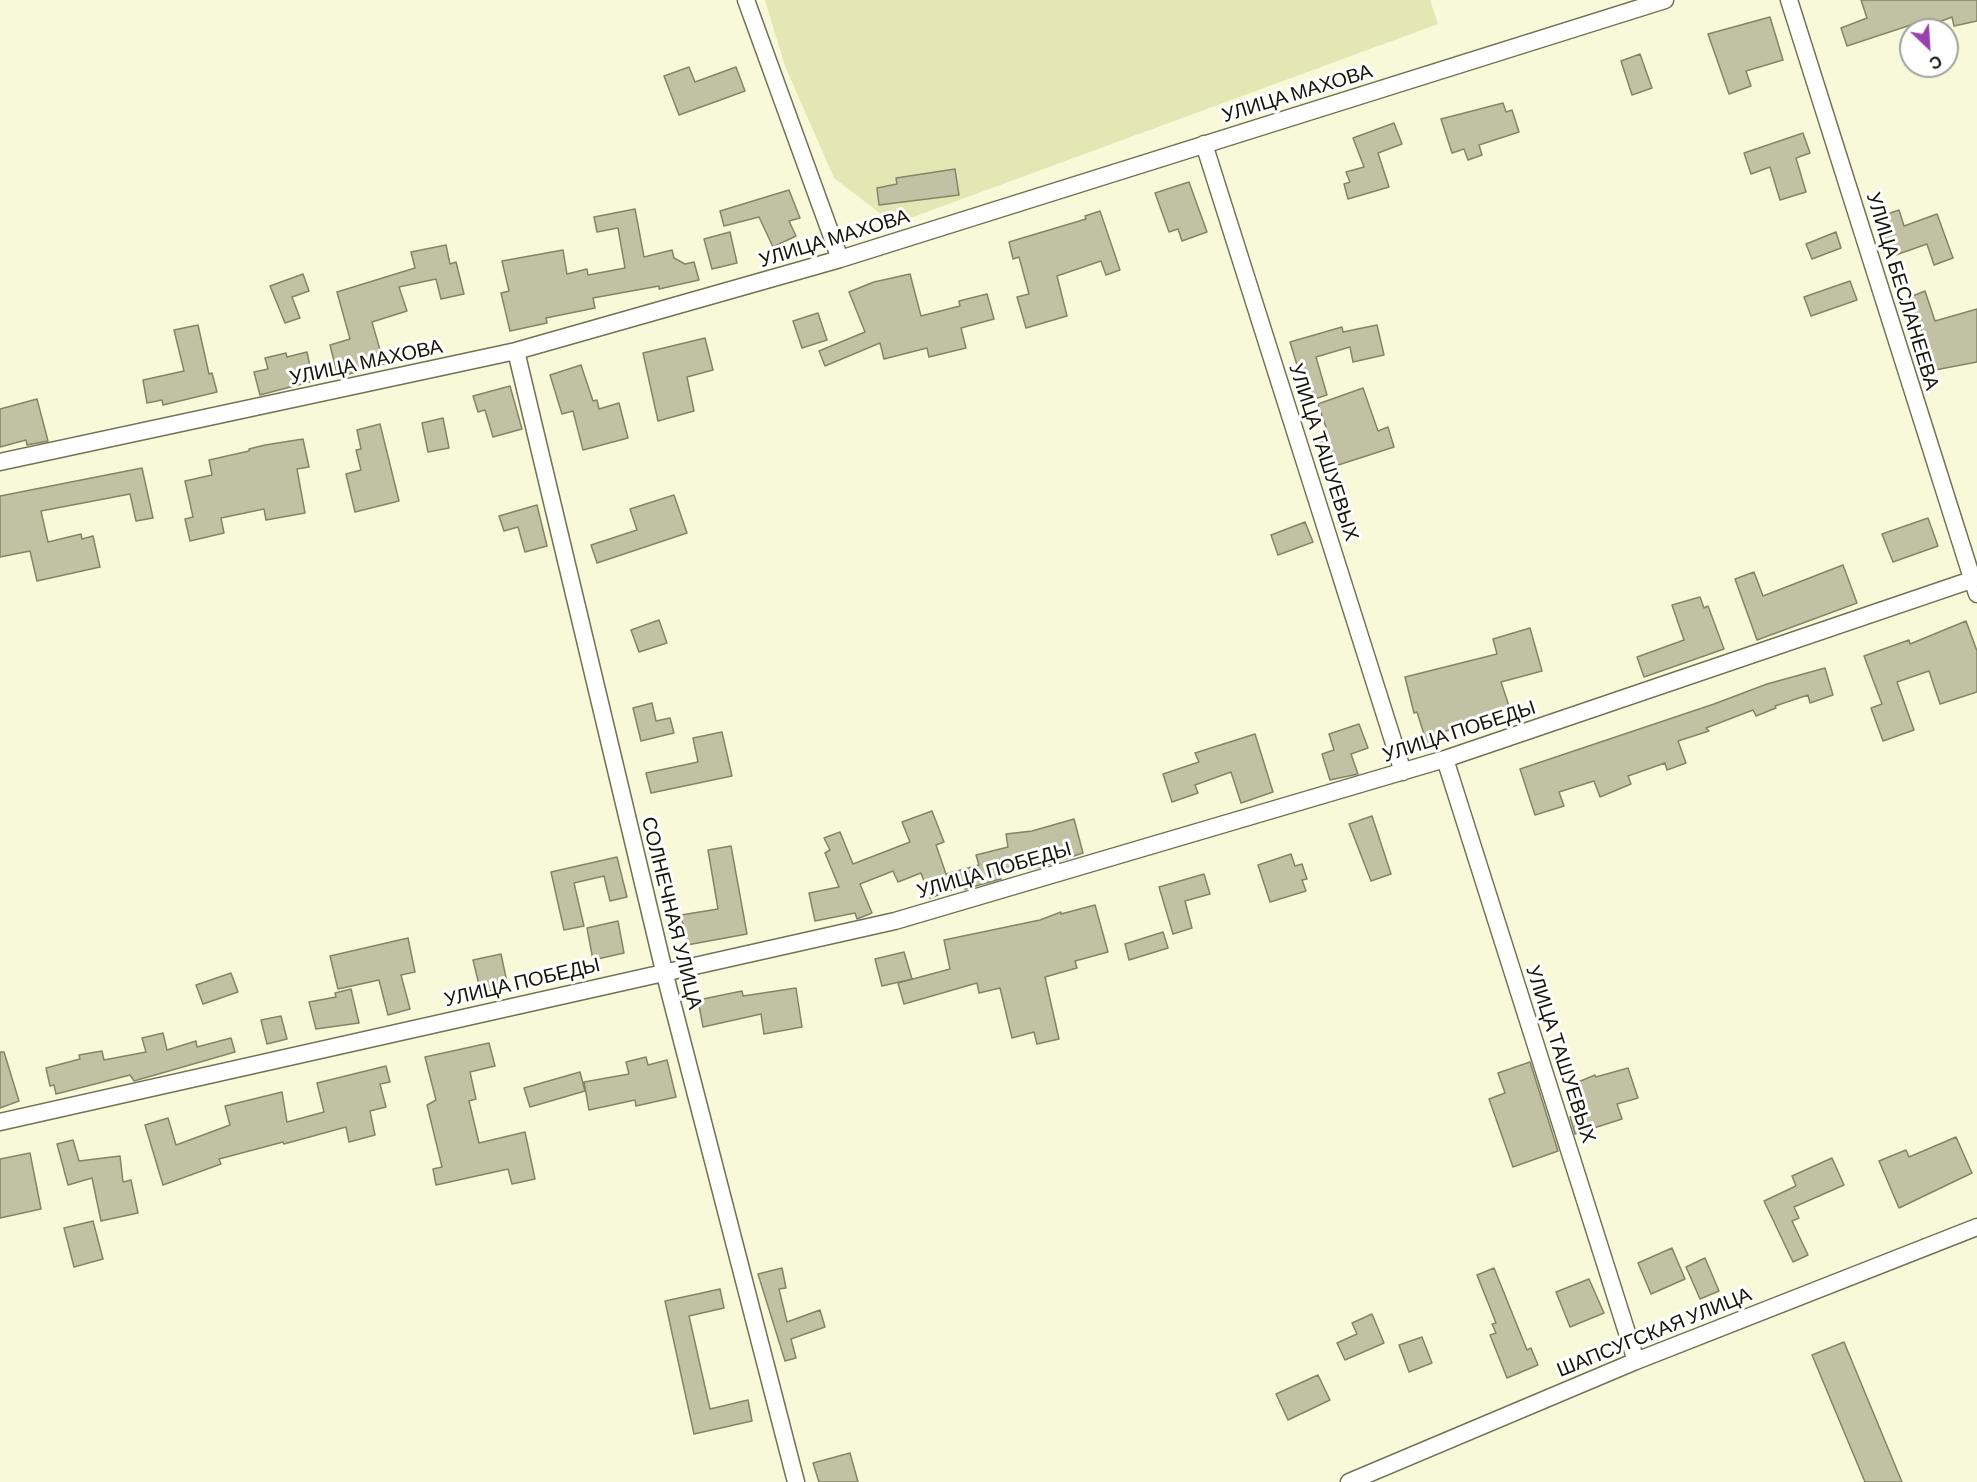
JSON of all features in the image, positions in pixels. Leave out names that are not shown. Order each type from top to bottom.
[{"type":"street","points":[[746,0],[840,259]]},
{"type":"street","name":"УЛИЦА МАХОВА","points":[[0,462],[516,351],[840,259],[1665,0]]},
{"type":"street","name":"УЛИЦА БЕСЛАНЕЕВА","points":[[1789,0],[1975,584]]},
{"type":"street","name":"УЛИЦА ТАШУЕВЫХ","points":[[1204,144],[1404,772]]},
{"type":"street","name":"СОЛНЕЧНАЯ УЛИЦА","points":[[516,351],[664,971],[795,1482]]},
{"type":"street","name":"УЛИЦА ПОБЕДЫ","points":[[0,1122],[664,971],[895,921],[1404,772],[1975,584]]},
{"type":"street","name":"УЛИЦА ТАШУЕВЫХ","points":[[1445,759],[1636,1360]]},
{"type":"street","name":"ШАПСУГСКАЯ УЛИЦА","points":[[1349,1482],[1636,1360],[1977,1227]]},
{"type":"green space","points":[[765,0],[1430,0],[1438,24],[894,224],[834,178],[785,66]]},
{"type":"building","points":[[1861,0],[1977,0],[1977,21],[1959,25],[1959,18],[1952,17],[1899,18],[1899,29],[1847,46],[1841,28],[1867,18]]},
{"type":"building","points":[[1770,17],[1783,60],[1746,71],[1751,86],[1729,94],[1708,34]]},
{"type":"building","points":[[1640,54],[1652,88],[1632,95],[1621,61]]},
{"type":"building","points":[[689,67],[695,82],[736,67],[745,91],[679,115],[664,76]]},
{"type":"building","points":[[1503,103],[1506,112],[1512,110],[1519,132],[1479,145],[1482,155],[1468,160],[1464,149],[1452,153],[1441,119]]},
{"type":"building","points":[[1394,123],[1402,144],[1378,153],[1389,187],[1348,199],[1344,184],[1350,182],[1346,172],[1364,167],[1353,138]]},
{"type":"building","points":[[1803,133],[1810,153],[1796,158],[1806,192],[1780,200],[1770,167],[1751,174],[1744,153]]},
{"type":"building","points":[[955,169],[959,195],[879,205],[877,188],[897,184],[896,178]]},
{"type":"building","points":[[1189,182],[1207,232],[1182,241],[1178,229],[1169,232],[1155,193]]},
{"type":"building","points":[[789,190],[800,218],[789,221],[796,236],[773,247],[759,217],[724,226],[720,211]]},
{"type":"building","points":[[635,209],[644,257],[672,250],[674,258],[685,264],[694,262],[699,280],[659,289],[659,286],[593,298],[595,308],[546,318],[547,323],[510,331],[501,293],[509,291],[502,261],[563,250],[567,274],[587,269],[588,275],[625,268],[618,228],[597,232],[594,217]]},
{"type":"building","points":[[1899,210],[1904,226],[1937,214],[1953,258],[1934,265],[1927,244],[1890,257],[1876,218]]},
{"type":"building","points":[[1100,211],[1120,270],[1106,275],[1101,261],[1057,276],[1067,316],[1026,328],[1017,297],[1029,294],[1019,257],[1013,259],[1009,242],[1086,219],[1085,216]]},
{"type":"building","points":[[730,232],[737,263],[712,269],[704,239]]},
{"type":"building","points":[[1836,232],[1841,248],[1812,259],[1806,244]]},
{"type":"building","points":[[446,245],[450,264],[456,262],[464,294],[441,299],[436,279],[399,287],[407,311],[372,322],[384,364],[338,377],[330,345],[350,339],[337,292],[415,268],[411,252]]},
{"type":"building","points":[[303,274],[309,291],[292,297],[300,318],[285,323],[270,286]]},
{"type":"building","points":[[910,274],[921,316],[960,306],[959,301],[987,294],[994,319],[961,328],[966,348],[929,357],[927,348],[884,359],[880,343],[825,366],[819,351],[865,332],[849,292],[874,282]]},
{"type":"building","points":[[1850,281],[1857,300],[1811,316],[1804,297]]},
{"type":"building","points":[[1925,291],[1935,321],[1977,309],[1977,362],[1935,370],[1910,297]]},
{"type":"building","points":[[818,313],[827,340],[802,348],[793,321]]},
{"type":"building","points":[[198,325],[209,374],[212,373],[217,392],[163,405],[162,400],[147,403],[143,380],[184,371],[174,330]]},
{"type":"building","points":[[1377,325],[1384,355],[1353,362],[1350,347],[1316,357],[1327,395],[1308,401],[1290,342],[1342,327],[1343,332]]},
{"type":"building","points":[[705,338],[713,370],[687,377],[694,411],[658,421],[643,353]]},
{"type":"building","points":[[307,352],[313,381],[260,395],[254,372],[268,369],[265,358],[286,353],[287,357]]},
{"type":"building","points":[[581,365],[593,401],[597,400],[599,409],[619,403],[628,438],[583,450],[573,411],[562,414],[550,375]]},
{"type":"building","points":[[510,386],[522,429],[493,437],[485,410],[478,412],[473,396]]},
{"type":"building","points":[[1363,388],[1378,431],[1388,427],[1394,447],[1329,468],[1319,440],[1329,436],[1318,404]]},
{"type":"building","points":[[37,399],[48,441],[27,445],[26,440],[0,447],[0,409]]},
{"type":"building","points":[[443,418],[449,448],[428,452],[422,423]]},
{"type":"building","points":[[380,424],[399,501],[355,512],[346,474],[361,470],[356,450],[361,449],[357,430]]},
{"type":"building","points":[[303,439],[309,467],[297,469],[305,513],[266,520],[264,509],[221,518],[224,533],[190,541],[185,519],[193,517],[185,481],[212,475],[209,460],[265,445]]},
{"type":"building","points":[[142,468],[153,518],[136,521],[130,494],[41,511],[48,542],[81,534],[82,539],[93,536],[100,567],[37,581],[30,551],[0,557],[0,496]]},
{"type":"building","points":[[674,495],[687,533],[597,563],[591,545],[637,530],[630,509]]},
{"type":"building","points":[[537,505],[547,546],[525,552],[518,527],[504,531],[499,516]]},
{"type":"building","points":[[1928,518],[1938,546],[1893,562],[1882,534]]},
{"type":"building","points":[[1305,522],[1313,542],[1278,555],[1271,535]]},
{"type":"building","points":[[1843,565],[1857,603],[1757,640],[1735,579],[1754,572],[1763,596]]},
{"type":"building","points":[[1700,597],[1704,608],[1708,606],[1724,649],[1644,677],[1637,657],[1684,640],[1672,605]]},
{"type":"building","points":[[659,620],[667,643],[639,652],[631,630]]},
{"type":"building","points":[[1966,621],[1977,651],[1977,692],[1940,704],[1929,671],[1897,682],[1914,730],[1883,741],[1871,708],[1882,704],[1864,656],[1909,640],[1910,644]]},
{"type":"building","points":[[1530,628],[1542,671],[1501,682],[1513,718],[1477,730],[1474,722],[1443,732],[1445,738],[1427,744],[1417,712],[1414,713],[1405,677],[1497,654],[1493,639]]},
{"type":"building","points":[[1825,668],[1833,695],[1810,703],[1808,695],[1775,706],[1776,708],[1756,716],[1753,710],[1706,728],[1709,731],[1678,741],[1686,763],[1667,770],[1665,763],[1628,776],[1631,784],[1600,797],[1594,781],[1559,792],[1564,806],[1535,815],[1520,769],[1767,684]]},
{"type":"building","points":[[652,703],[656,721],[670,718],[674,733],[641,741],[633,708]]},
{"type":"building","points":[[1359,724],[1368,748],[1351,754],[1358,774],[1330,780],[1322,754],[1334,750],[1329,734]]},
{"type":"building","points":[[722,732],[732,776],[651,793],[646,773],[698,762],[693,738]]},
{"type":"building","points":[[1255,734],[1273,792],[1241,803],[1231,772],[1195,785],[1198,793],[1172,802],[1163,774],[1199,762],[1195,753]]},
{"type":"building","points":[[932,811],[944,842],[936,845],[946,874],[979,865],[976,855],[1008,847],[1006,834],[1032,831],[1074,819],[1083,853],[1040,867],[1000,873],[1001,879],[965,889],[964,885],[930,898],[921,873],[898,882],[893,871],[860,884],[872,913],[857,919],[855,913],[815,921],[809,893],[839,887],[825,853],[830,850],[824,838],[840,832],[853,864],[910,842],[902,822]]},
{"type":"building","points":[[1372,816],[1391,874],[1371,881],[1349,824]]},
{"type":"building","points":[[731,846],[747,934],[687,945],[681,915],[718,909],[708,850]]},
{"type":"building","points":[[1291,854],[1295,866],[1302,864],[1307,879],[1302,880],[1306,891],[1270,902],[1258,865]]},
{"type":"building","points":[[617,857],[627,897],[610,901],[604,876],[574,883],[584,926],[564,930],[551,872]]},
{"type":"building","points":[[1204,874],[1210,894],[1185,901],[1192,928],[1173,934],[1159,887]]},
{"type":"building","points":[[1095,905],[1108,952],[1075,961],[1077,968],[1045,977],[1059,1039],[1037,1044],[1034,1032],[1012,1038],[1000,988],[979,993],[977,983],[904,1004],[898,983],[950,969],[944,940],[1040,920],[1061,912],[1061,914]]},
{"type":"building","points":[[618,921],[624,953],[593,960],[587,928]]},
{"type":"building","points":[[1163,932],[1168,948],[1129,960],[1125,944]]},
{"type":"building","points":[[408,938],[415,972],[401,975],[410,1009],[388,1015],[379,980],[338,989],[330,956]]},
{"type":"building","points":[[904,952],[912,979],[882,986],[875,959]]},
{"type":"building","points":[[501,954],[508,987],[481,993],[473,960]]},
{"type":"building","points":[[231,973],[238,992],[203,1004],[196,985]]},
{"type":"building","points":[[796,988],[802,1027],[764,1034],[761,1014],[703,1027],[698,1000],[742,991],[743,996]]},
{"type":"building","points":[[351,989],[359,1023],[316,1029],[309,1002],[336,997],[335,993]]},
{"type":"building","points":[[281,1016],[287,1039],[267,1044],[261,1020]]},
{"type":"building","points":[[163,1033],[167,1050],[196,1041],[197,1047],[231,1038],[235,1052],[134,1081],[130,1075],[56,1094],[54,1085],[50,1086],[46,1068],[80,1059],[79,1055],[102,1051],[104,1060],[146,1052],[142,1038]]},
{"type":"building","points":[[489,1043],[495,1066],[470,1072],[476,1099],[469,1101],[479,1143],[525,1132],[535,1179],[512,1184],[508,1169],[436,1185],[433,1169],[442,1167],[427,1105],[436,1100],[425,1057]]},
{"type":"building","points":[[0,1052],[4,1052],[19,1101],[0,1108]]},
{"type":"building","points":[[646,1057],[648,1065],[667,1060],[676,1097],[636,1106],[635,1100],[589,1110],[584,1082],[629,1074],[626,1062]]},
{"type":"building","points":[[1530,1062],[1558,1151],[1513,1167],[1489,1099],[1505,1093],[1498,1073]]},
{"type":"building","points":[[386,1066],[390,1082],[380,1084],[386,1107],[370,1111],[375,1135],[349,1142],[346,1127],[219,1159],[221,1164],[163,1185],[145,1125],[168,1118],[176,1145],[230,1125],[225,1106],[282,1092],[287,1122],[324,1112],[317,1083]]},
{"type":"building","points":[[1628,1068],[1638,1098],[1617,1104],[1622,1119],[1575,1134],[1570,1117],[1582,1113],[1571,1085],[1595,1075],[1596,1077]]},
{"type":"building","points":[[580,1072],[585,1091],[530,1107],[524,1088]]},
{"type":"building","points":[[1956,1137],[1972,1173],[1899,1208],[1879,1161],[1906,1150],[1909,1157]]},
{"type":"building","points":[[73,1140],[79,1161],[120,1156],[123,1182],[131,1180],[138,1213],[101,1221],[92,1178],[68,1185],[57,1144]]},
{"type":"building","points":[[30,1153],[41,1209],[0,1218],[0,1159]]},
{"type":"building","points":[[1832,1158],[1844,1185],[1794,1207],[1799,1218],[1792,1221],[1808,1255],[1793,1262],[1764,1201],[1796,1186],[1792,1176]]},
{"type":"building","points":[[93,1221],[103,1259],[74,1267],[64,1228]]},
{"type":"building","points":[[1672,1248],[1685,1279],[1651,1294],[1638,1263]]},
{"type":"building","points":[[1705,1258],[1719,1291],[1700,1299],[1686,1267]]},
{"type":"building","points":[[782,1268],[786,1288],[779,1289],[787,1322],[820,1310],[825,1327],[791,1339],[796,1358],[785,1361],[758,1274]]},
{"type":"building","points":[[1494,1268],[1527,1350],[1531,1348],[1538,1365],[1507,1378],[1490,1335],[1496,1333],[1492,1324],[1496,1323],[1477,1275]]},
{"type":"building","points":[[1589,1279],[1604,1313],[1570,1327],[1556,1292]]},
{"type":"building","points":[[720,1289],[724,1308],[689,1316],[710,1409],[748,1400],[752,1421],[694,1434],[665,1301]]},
{"type":"building","points":[[1372,1314],[1384,1343],[1345,1360],[1337,1343],[1357,1334],[1352,1323]]},
{"type":"building","points":[[1422,1337],[1432,1363],[1409,1372],[1399,1345]]},
{"type":"building","points":[[1844,1342],[1902,1482],[1865,1482],[1812,1355]]},
{"type":"building","points":[[1318,1375],[1330,1400],[1288,1420],[1276,1394]]},
{"type":"building","points":[[850,1453],[858,1482],[819,1482],[813,1463]]}]
